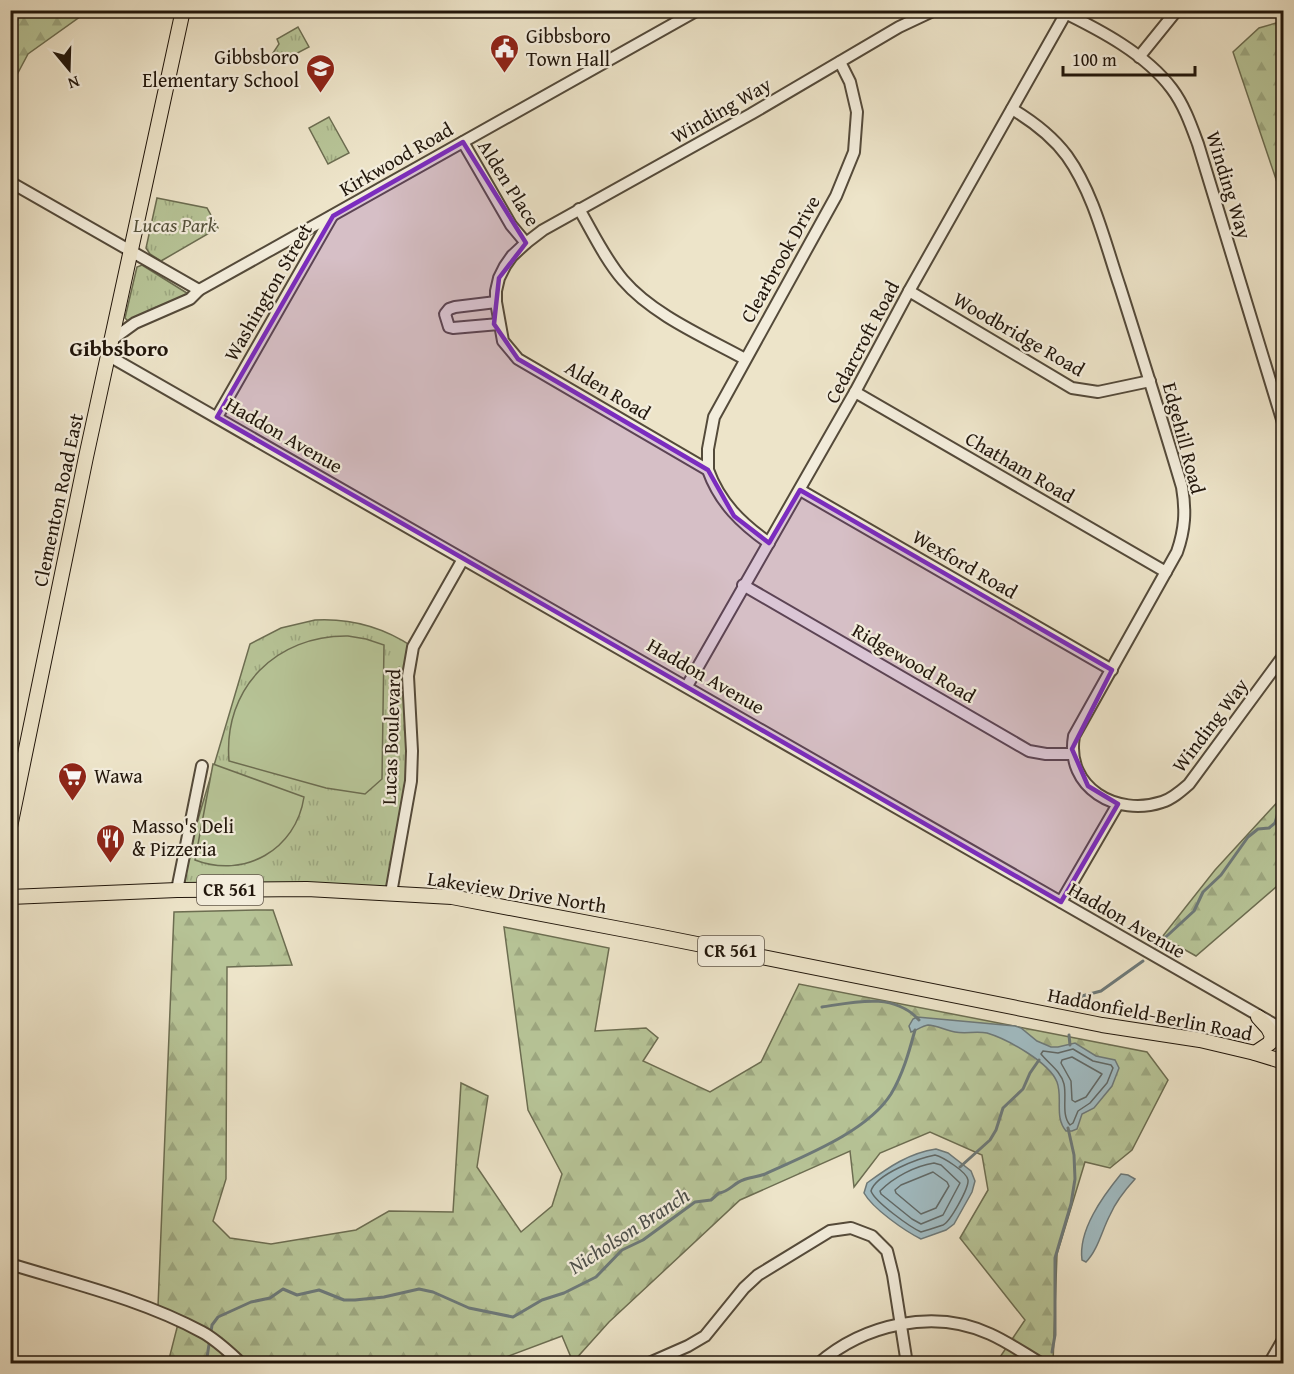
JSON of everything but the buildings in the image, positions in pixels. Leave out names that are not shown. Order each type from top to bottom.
[{"type":"main road","name":"Clementon Road East","points":[[10,826],[183,10]]},
{"type":"main road","name":"Lakeview Drive North","points":[[10,897],[177,890],[307,889],[452,897],[1009,1006]]},
{"type":"main road","name":"Haddonfield-Berlin Road","points":[[1009,1006],[1102,1025],[1188,1038],[1284,1062]]},
{"type":"main road","points":[[1255,1053],[1269,1043],[1272,1036],[1258,1017]]},
{"type":"street","name":"Kirkwood Road","points":[[113,339],[135,323],[190,299],[199,290],[698,10]]},
{"type":"street","points":[[1139,57],[1177,10]]},
{"type":"street","name":"Winding Way","points":[[526,243],[579,210],[752,114],[899,27],[930,12]]},
{"type":"street","name":"Winding Way","points":[[1063,12],[1139,57],[1171,88],[1190,121],[1284,426]]},
{"type":"street","name":"Cedarcroft Road","points":[[687,686],[855,392],[1012,109],[1063,12]]},
{"type":"street","name":"Clearbrook Drive","points":[[708,470],[708,449],[714,417],[836,196],[854,152],[858,112],[850,82],[840,62]]},
{"type":"street","name":"Edgehill Road","points":[[1012,109],[1030,120],[1066,155],[1078,175],[1099,222],[1150,381],[1182,487],[1184,502],[1184,532],[1177,552],[1074,736],[1072,754]]},
{"type":"street","name":"Alden Place","points":[[463,142],[511,225],[526,243]]},
{"type":"street","points":[[10,182],[199,290]]},
{"type":"street","points":[[579,210],[610,263],[621,278],[644,301],[745,359]]},
{"type":"street","name":"Washington Street","points":[[217,417],[333,216]]},
{"type":"street","name":"Alden Road","points":[[526,243],[512,256],[499,278],[496,302],[503,341],[519,359],[708,470]]},
{"type":"street","name":"Woodbridge Road","points":[[909,291],[1072,388],[1098,392],[1150,381]]},
{"type":"street","points":[[496,302],[455,307],[449,309],[445,314],[450,327],[453,328],[499,324]]},
{"type":"street","name":"Haddon Avenue","points":[[109,356],[1284,1030]]},
{"type":"street","name":"Chatham Road","points":[[855,392],[1166,572]]},
{"type":"street","points":[[708,470],[719,494],[734,516],[769,543]]},
{"type":"street","name":"Wexford Road","points":[[800,490],[1112,670]]},
{"type":"street","name":"Lucas Boulevard","points":[[391,893],[411,780],[408,676],[413,647],[463,559]]},
{"type":"street","name":"Ridgewood Road","points":[[744,585],[1029,751],[1046,754],[1072,754]]},
{"type":"street","name":"Winding Way","points":[[1118,804],[1137,807],[1163,802],[1179,793],[1189,784],[1284,655]]},
{"type":"street","points":[[1061,903],[1118,804],[1106,800],[1088,786],[1079,774],[1072,754]]},
{"type":"street","points":[[177,890],[202,766]]},
{"type":"street","points":[[647,1364],[705,1336],[744,1288],[758,1275],[830,1231],[851,1228],[872,1236],[887,1251],[907,1364]]},
{"type":"street","points":[[10,1263],[167,1315],[205,1333],[242,1364]]},
{"type":"street","points":[[818,1364],[866,1333],[900,1324],[939,1322],[965,1325],[991,1334],[1042,1364]]},
{"type":"street","points":[[1269,1364],[1284,1338]]},
{"type":"highlighted area","points":[[463,142],[526,243],[499,278],[494,324],[518,359],[708,470],[734,516],[769,543],[800,490],[1112,670],[1072,749],[1088,786],[1118,804],[1061,902],[217,417],[333,216]]},
{"type":"green space","points":[[11,10],[88,11],[28,54],[11,86]]},
{"type":"green space","points":[[1284,21],[1283,200],[1233,52],[1259,28]]},
{"type":"green space","points":[[298,27],[309,47],[288,58],[287,56],[276,57],[273,53],[279,44],[277,39]]},
{"type":"green space","points":[[329,117],[349,153],[328,164],[309,128]]},
{"type":"green space","name":"Lucas Park","points":[[157,198],[207,208],[218,228],[161,261],[150,254],[146,248]]},
{"type":"green space","points":[[142,265],[190,295],[129,322],[125,318],[137,267]]},
{"type":"green space","points":[[315,620],[354,622],[366,625],[390,634],[413,647],[412,751],[391,893],[177,890],[250,644],[281,628]]},
{"type":"green space","points":[[348,636],[384,645],[382,779],[365,794],[326,788],[229,761],[229,735],[235,711],[245,689],[259,671],[277,656],[298,645],[322,638]]},
{"type":"green space","points":[[213,764],[304,797],[299,816],[290,832],[265,856],[232,866],[213,865],[195,860]]},
{"type":"green space","points":[[1283,796],[1283,881],[1196,956],[1162,937],[1215,870]]},
{"type":"green space","points":[[273,910],[292,965],[227,967],[226,1179],[213,1221],[230,1238],[271,1244],[356,1230],[389,1211],[453,1212],[461,1083],[488,1096],[477,1167],[521,1232],[552,1206],[562,1174],[528,1110],[504,927],[609,948],[595,1031],[646,1028],[658,1038],[643,1061],[710,1092],[761,1062],[799,984],[1147,1052],[1168,1080],[1132,1150],[1110,1168],[1085,1162],[1057,1254],[1053,1363],[996,1363],[1025,1320],[960,1238],[988,1190],[982,1155],[930,1132],[880,1153],[854,1187],[850,1151],[740,1200],[609,1322],[573,1362],[562,1336],[490,1363],[168,1363],[180,1316],[158,1306],[174,912]]},
{"type":"water","points":[[917,1017],[1015,1026],[1037,1041],[1051,1047],[1075,1043],[1096,1056],[1115,1060],[1119,1068],[1112,1086],[1094,1108],[1082,1114],[1077,1129],[1066,1131],[1060,1120],[1057,1082],[1053,1074],[1037,1059],[1005,1040],[987,1033],[959,1033],[928,1025],[911,1032],[909,1026]]},
{"type":"water","points":[[936,1149],[948,1153],[971,1171],[975,1181],[972,1192],[954,1224],[946,1230],[921,1239],[898,1225],[864,1193],[867,1183],[891,1166],[908,1157]]},
{"type":"water","points":[[1121,1174],[1135,1179],[1115,1205],[1097,1246],[1086,1262],[1082,1260],[1082,1249],[1088,1225],[1107,1192]]},
{"type":"waterway","points":[[10,33],[19,10]]},
{"type":"waterway","name":"Nicholson Branch","points":[[1156,946],[1194,911],[1203,892],[1221,875],[1248,837],[1258,829],[1269,828],[1275,823],[1280,806],[1284,803]]},
{"type":"waterway","name":"Nicholson Branch","points":[[1076,1008],[1082,996],[1101,991],[1143,961]]},
{"type":"waterway","points":[[822,1007],[861,1002],[886,1002],[898,1005],[919,1020]]},
{"type":"waterway","name":"Nicholson Branch","points":[[206,1364],[212,1325],[218,1317],[251,1302],[270,1298],[283,1289],[297,1295],[319,1290],[344,1300],[384,1297],[419,1289],[433,1292],[469,1308],[513,1317],[542,1300],[564,1293],[596,1277],[622,1250],[643,1240],[695,1202],[711,1200],[740,1181],[765,1174],[816,1151],[867,1120],[891,1094],[905,1063],[915,1030]]},
{"type":"waterway","name":"Nicholson Branch","points":[[1069,1035],[1070,1045]]},
{"type":"waterway","points":[[960,1167],[990,1140],[1003,1108],[1023,1089],[1039,1060]]},
{"type":"waterway","points":[[1052,1352],[1055,1335],[1055,1258],[1071,1204],[1075,1179],[1074,1155],[1068,1128]]},
{"type":"place","name":"Gibbsboro Town Hall","points":[[505,74]]},
{"type":"place","name":"Gibbsboro Elementary School","points":[[320,94]]},
{"type":"place","name":"Wawa","points":[[73,802]]},
{"type":"place","name":"Masso's Deli & Pizzeria","points":[[111,864]]},
{"type":"district","name":"Gibbsboro","points":[[119,348]]}]
